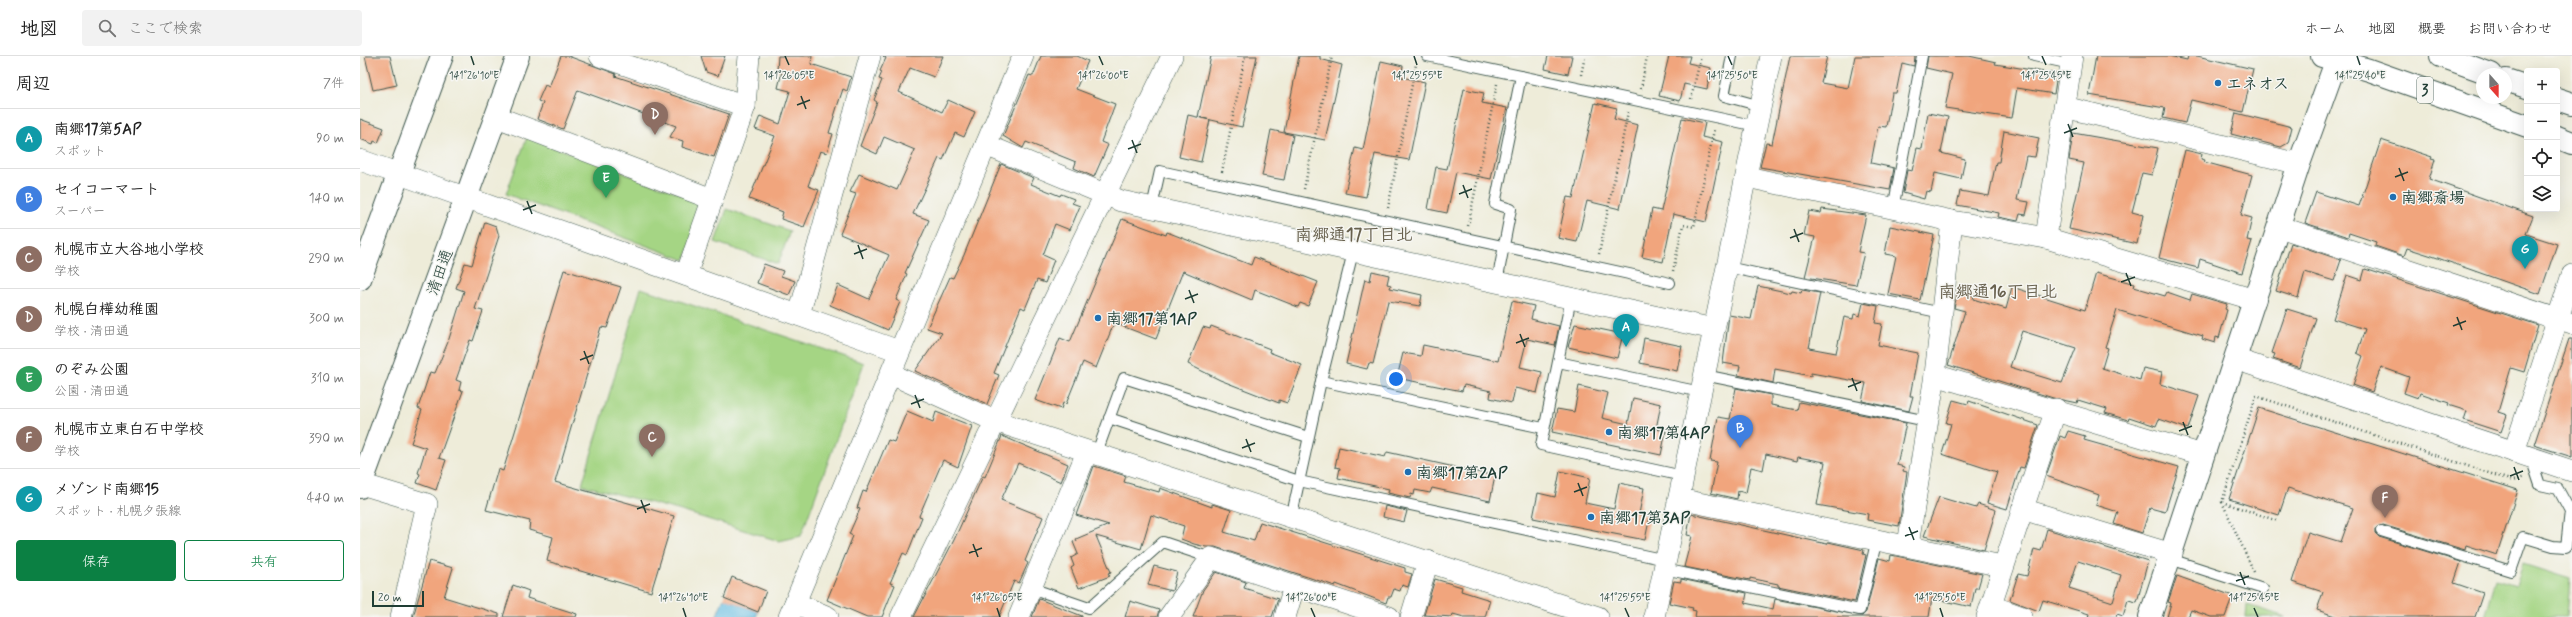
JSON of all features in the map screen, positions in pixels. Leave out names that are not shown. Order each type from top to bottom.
[{"type":"street","points":[[360,279],[397,173],[442,56]]},
{"type":"street","name":"清田通","points":[[361,485],[497,117],[518,56]]},
{"type":"street","points":[[600,56],[745,106]]},
{"type":"street","points":[[686,276],[745,106],[749,56]]},
{"type":"street","points":[[799,315],[870,56]]},
{"type":"street","points":[[828,617],[792,610],[1023,56]]},
{"type":"street","points":[[902,617],[1172,56]]},
{"type":"street","points":[[1654,617],[1702,384],[1747,177],[1771,56]]},
{"type":"street","name":"3","points":[[2441,56],[2476,69]]},
{"type":"street","points":[[2150,617],[2280,227],[2332,57]]},
{"type":"street","name":"3","points":[[2332,57],[2524,125]]},
{"type":"street","points":[[2046,238],[2072,60]]},
{"type":"street","points":[[2512,82],[2524,86]]},
{"type":"street","points":[[2560,100],[2572,104]]},
{"type":"street","points":[[2064,107],[2299,164]]},
{"type":"street","points":[[497,117],[712,199]]},
{"type":"street","points":[[2560,138],[2572,143]]},
{"type":"street","points":[[986,145],[1121,201],[1714,329]]},
{"type":"street","points":[[360,160],[466,199],[799,315],[899,352]]},
{"type":"street","points":[[1747,177],[1893,209],[2046,238],[2255,300]]},
{"type":"street","points":[[1908,545],[1935,375],[1952,221]]},
{"type":"street","points":[[2280,227],[2565,321]]},
{"type":"street","points":[[2527,461],[2565,321],[2572,275]]},
{"type":"street","points":[[2235,359],[2527,461],[2572,471]]},
{"type":"street","points":[[891,374],[995,421],[1291,519],[1428,561],[1598,617]]},
{"type":"street","points":[[1935,375],[2056,409],[2203,455]]},
{"type":"street","points":[[2022,617],[1989,612],[2002,566],[2056,409]]},
{"type":"street","points":[[1019,617],[1091,453]]},
{"type":"street","points":[[361,485],[427,504],[401,617]]},
{"type":"street","points":[[1679,499],[1908,545],[2002,566]]},
{"type":"street","points":[[2022,509],[2171,557]]},
{"type":"street","points":[[1169,617],[1211,558],[1294,587],[1389,617]]},
{"type":"street","points":[[1411,617],[1428,561]]},
{"type":"street","points":[[1285,617],[1294,587]]},
{"type":"lane","points":[[1427,56],[1716,118],[1759,116]]},
{"type":"lane","points":[[1732,56],[1724,96],[1759,116]]},
{"type":"lane","points":[[1893,209],[1922,56]]},
{"type":"lane","points":[[2034,56],[2072,60]]},
{"type":"lane","points":[[1497,282],[1511,209],[1494,204],[1521,76]]},
{"type":"lane","points":[[1152,207],[1160,171],[1670,283]]},
{"type":"lane","points":[[1291,519],[1321,381],[1353,252]]},
{"type":"lane","points":[[1727,267],[1942,313]]},
{"type":"lane","points":[[1571,298],[1543,428],[1541,445],[1683,476]]},
{"type":"lane","points":[[1558,362],[1927,421]]},
{"type":"lane","points":[[1091,453],[1109,418],[1124,378],[1308,437]]},
{"type":"lane","points":[[1321,381],[1543,428]]},
{"type":"lane","points":[[1109,418],[1299,481],[1860,610],[1877,539]]},
{"type":"lane","points":[[2381,531],[2511,571],[2523,537],[2566,547],[2570,511],[2558,490],[2540,485],[2527,461]]},
{"type":"lane","points":[[1031,588],[1089,608],[1163,542],[1211,558]]},
{"type":"lane","points":[[2171,557],[2263,589]]},
{"type":"path","points":[[1220,184],[1245,56]]},
{"type":"path","points":[[1301,202],[1332,56]]},
{"type":"path","points":[[1385,220],[1417,56]]},
{"type":"path","points":[[1578,88],[1585,56]]},
{"type":"path","points":[[1596,267],[1634,100],[1647,56]]},
{"type":"path","points":[[1689,112],[1701,56]]},
{"type":"path","points":[[1466,238],[1499,71]]},
{"type":"path","points":[[1670,283],[1683,225],[1694,227],[1716,118]]},
{"type":"path","points":[[2255,573],[2222,502],[2256,396],[2514,481],[2527,461]]},
{"type":"path","points":[[2222,502],[2278,521]]},
{"type":"green space","points":[[527,137],[706,203],[685,260],[506,194]]},
{"type":"green space","points":[[727,209],[790,231],[778,264],[715,242]]},
{"type":"green space","points":[[641,288],[864,363],[801,536],[779,541],[678,510],[582,485]]},
{"type":"green space","points":[[2523,564],[2570,579],[2567,617],[2485,617],[2496,579],[2516,585]]},
{"type":"green space","points":[[2247,605],[2286,617],[2246,617]]},
{"type":"water","points":[[724,598],[758,612],[756,617],[716,617]]},
{"type":"building","points":[[365,56],[390,56],[397,85],[373,90]]},
{"type":"building","points":[[561,56],[568,56],[616,74],[615,76],[729,114],[714,157],[682,147],[683,141],[670,137],[676,126],[578,90],[563,129],[537,119],[543,103],[538,101],[545,85],[549,87]]},
{"type":"building","points":[[701,56],[725,56],[718,76],[706,72]]},
{"type":"building","points":[[778,56],[812,56],[811,64],[851,77],[847,91],[843,89],[837,107],[829,133],[833,134],[827,153],[820,151],[808,186],[819,190],[804,227],[781,219],[783,212],[749,199],[775,136],[755,129],[760,116],[780,124],[790,91],[778,88],[782,71],[777,71]]},
{"type":"building","points":[[883,56],[943,56],[934,77],[910,68],[899,92],[942,112],[948,100],[975,112],[964,137],[955,133],[943,160],[939,158],[913,214],[929,220],[905,273],[907,274],[896,300],[900,302],[888,330],[830,305],[838,285],[869,299],[889,255],[840,234],[856,194],[850,192],[859,174],[897,190],[915,150],[884,137],[877,154],[860,146],[877,102],[874,100],[882,80],[879,79],[882,72],[880,71],[886,58]]},
{"type":"building","points":[[1041,56],[1077,56],[1088,61],[1076,89],[1115,104],[1101,142],[1108,145],[1094,177],[1074,168],[1076,162],[1026,142],[1023,148],[1003,136],[1029,75],[1033,76]]},
{"type":"building","points":[[1211,56],[1257,56],[1242,127],[1198,117]]},
{"type":"building","points":[[1299,56],[1320,56],[1320,59],[1342,65],[1325,140],[1284,132]]},
{"type":"building","points":[[1548,56],[1572,56],[1568,74],[1545,69]]},
{"type":"building","points":[[1669,56],[1690,56],[1688,63],[1711,68],[1707,89],[1684,84],[1680,101],[1659,96]]},
{"type":"building","points":[[1790,56],[1827,56],[1821,83],[1848,88],[1855,56],[1915,56],[1914,66],[1902,63],[1896,93],[1892,93],[1886,127],[1878,126],[1871,163],[1894,168],[1890,190],[1760,167],[1766,143],[1772,144]]},
{"type":"building","points":[[1928,56],[1969,56],[1996,62],[1995,64],[2057,74],[2054,94],[2017,88],[2012,118],[1945,108],[1952,74],[1926,68]]},
{"type":"building","points":[[2096,56],[2168,56],[2187,60],[2188,56],[2197,56],[2253,69],[2243,112],[2191,100],[2185,123],[2163,118],[2165,108],[2089,95]]},
{"type":"building","points":[[1381,61],[1403,66],[1401,77],[1425,82],[1409,160],[1375,154],[1366,197],[1345,193],[1355,148],[1363,150]]},
{"type":"building","points":[[1464,89],[1484,93],[1482,103],[1507,108],[1491,179],[1456,172],[1447,213],[1428,209],[1436,167],[1447,169]]},
{"type":"building","points":[[1595,103],[1617,108],[1614,119],[1638,125],[1620,209],[1587,201],[1577,242],[1558,238],[1567,197],[1573,198]]},
{"type":"building","points":[[1928,113],[1948,117],[1941,153],[1965,159],[1961,179],[1935,173],[1931,192],[1926,191],[1924,199],[1903,193],[1907,170],[1912,171],[1917,148],[1922,149]]},
{"type":"building","points":[[2236,113],[2292,127],[2288,143],[2281,147],[2231,134]]},
{"type":"building","points":[[1188,115],[1210,120],[1201,162],[1179,157]]},
{"type":"building","points":[[1682,118],[1705,123],[1702,137],[1723,142],[1706,222],[1673,214],[1663,262],[1642,257],[1652,209],[1661,211]]},
{"type":"building","points":[[360,119],[384,128],[378,143],[374,141],[373,144],[360,139]]},
{"type":"building","points":[[1271,130],[1293,135],[1284,180],[1262,176]]},
{"type":"building","points":[[2004,131],[2039,138],[2035,157],[2026,156],[2017,200],[2029,202],[2026,215],[2020,214],[2018,221],[1998,217],[1999,213],[1957,205],[1960,191],[1989,196],[1996,162],[1999,162]]},
{"type":"building","points":[[2073,133],[2158,148],[2152,175],[2142,173],[2132,212],[2143,215],[2137,244],[2069,229],[2084,163],[2069,160]]},
{"type":"building","points":[[2381,140],[2432,157],[2431,159],[2435,160],[2429,179],[2533,216],[2526,234],[2557,244],[2540,294],[2407,248],[2404,256],[2375,246],[2376,242],[2349,233],[2348,237],[2305,223],[2316,192],[2359,206]]},
{"type":"building","points":[[2185,150],[2202,154],[2201,159],[2205,160],[2204,162],[2252,175],[2241,215],[2252,218],[2247,240],[2252,241],[2242,273],[2200,259],[2198,268],[2159,258]]},
{"type":"building","points":[[1001,164],[1034,178],[1031,184],[1060,196],[1061,194],[1074,199],[1072,203],[1080,206],[1070,230],[1055,224],[1043,255],[1054,260],[1045,283],[1037,280],[1025,309],[1021,307],[994,373],[999,375],[987,404],[915,371],[942,333],[927,328],[950,277],[953,278],[964,255]]},
{"type":"building","points":[[1822,209],[1866,215],[1858,252],[1864,253],[1856,285],[1805,277],[1815,237],[1804,235],[1809,211],[1821,213]]},
{"type":"building","name":"南郷17第1AP","points":[[1122,219],[1166,235],[1167,232],[1251,265],[1254,257],[1318,282],[1308,306],[1300,303],[1298,307],[1255,290],[1252,300],[1183,271],[1156,339],[1114,323],[1096,368],[1083,362],[1066,404],[1063,403],[1061,409],[1035,400],[1060,338],[1070,342]]},
{"type":"building","points":[[485,222],[496,226],[499,236],[475,309],[483,311],[473,341],[470,340],[456,380],[461,382],[459,390],[463,391],[439,458],[446,460],[436,490],[417,483],[420,474],[418,473],[426,448],[411,443],[422,410],[418,408],[430,372],[435,373],[448,342],[464,291],[456,288],[465,263],[472,265]]},
{"type":"building","points":[[1890,226],[1934,235],[1920,300],[1888,294],[1896,256],[1885,254]]},
{"type":"building","points":[[2291,243],[2341,260],[2334,281],[2305,272],[2298,298],[2276,291]]},
{"type":"building","points":[[764,264],[783,271],[781,276],[795,281],[789,295],[757,283]]},
{"type":"building","points":[[2365,269],[2538,325],[2524,372],[2511,368],[2498,412],[2507,415],[2501,432],[2464,420],[2467,411],[2448,405],[2449,403],[2420,393],[2418,398],[2404,393],[2409,377],[2381,367],[2372,392],[2353,385],[2363,356],[2357,353],[2365,329],[2333,319],[2347,275],[2362,280]]},
{"type":"building","points":[[564,270],[621,287],[607,328],[601,327],[555,482],[674,516],[651,592],[547,561],[553,537],[529,530],[530,521],[486,510],[498,469],[503,471]]},
{"type":"building","points":[[1372,271],[1389,275],[1387,284],[1391,285],[1390,288],[1422,295],[1420,306],[1388,301],[1373,364],[1369,363],[1367,369],[1346,364],[1365,279],[1370,281]]},
{"type":"building","points":[[2096,273],[2135,284],[2134,287],[2165,296],[2167,292],[2190,300],[2192,294],[2227,304],[2225,309],[2227,310],[2219,338],[2216,337],[2215,343],[2202,339],[2203,336],[2117,310],[2105,347],[2108,348],[2102,368],[2140,380],[2143,368],[2162,372],[2160,384],[2199,396],[2188,429],[2159,419],[2156,426],[2129,417],[2128,420],[2105,413],[2107,409],[2078,400],[2077,403],[2053,398],[1948,365],[1965,311],[1954,308],[1958,291],[1974,296],[1973,299],[2006,309],[2012,287],[2085,310]],"holes":[[[2022,331],[2076,348],[2062,383],[2010,367]]]},
{"type":"building","points":[[1758,286],[1791,293],[1792,291],[1801,293],[1802,290],[1820,293],[1809,348],[1836,353],[1844,317],[1853,319],[1854,314],[1860,316],[1863,303],[1878,306],[1875,323],[1882,324],[1878,345],[1918,353],[1910,396],[1913,396],[1909,411],[1862,401],[1866,383],[1811,373],[1811,376],[1775,369],[1773,383],[1738,375],[1740,366],[1723,363],[1729,315],[1751,319]]},
{"type":"building","points":[[1512,301],[1534,306],[1531,319],[1559,326],[1555,345],[1527,339],[1520,367],[1542,372],[1537,393],[1515,388],[1512,403],[1490,398],[1491,391],[1464,385],[1462,391],[1397,378],[1403,353],[1421,356],[1423,345],[1498,361]]},
{"type":"building","points":[[2287,309],[2316,318],[2300,368],[2273,359],[2275,354],[2272,353]]},
{"type":"building","points":[[1575,324],[1623,334],[1617,358],[1568,347]]},
{"type":"building","points":[[1211,326],[1270,349],[1269,352],[1302,365],[1287,403],[1279,400],[1279,403],[1220,380],[1188,364],[1203,327],[1210,329]]},
{"type":"building","points":[[1644,338],[1682,346],[1677,371],[1640,363]]},
{"type":"building","points":[[2569,339],[2572,339],[2572,457],[2534,445]]},
{"type":"building","name":"南郷17第4AP","points":[[1579,386],[1608,393],[1602,418],[1628,424],[1633,398],[1661,404],[1656,429],[1666,431],[1661,455],[1552,432],[1557,409],[1574,412]]},
{"type":"building","points":[[1736,388],[1771,395],[1771,405],[1797,410],[1799,402],[1906,423],[1897,465],[1904,467],[1903,471],[1907,472],[1899,526],[1867,520],[1868,514],[1817,505],[1825,462],[1798,457],[1797,461],[1766,454],[1763,470],[1751,467],[1746,493],[1738,491],[1737,499],[1711,493],[1717,462],[1710,461],[1718,417],[1730,419]]},
{"type":"building","points":[[1953,400],[1968,404],[1969,401],[2038,425],[2024,468],[2020,467],[2007,509],[1987,503],[1997,472],[1942,454],[1951,424],[1946,423]]},
{"type":"building","points":[[2259,408],[2518,490],[2497,555],[2466,545],[2465,550],[2383,525],[2375,529],[2375,533],[2379,537],[2461,562],[2454,583],[2483,593],[2475,617],[2338,617],[2317,610],[2323,592],[2292,582],[2308,532],[2341,542],[2353,508],[2288,488],[2279,515],[2229,499]]},
{"type":"building","points":[[907,411],[933,422],[936,412],[972,426],[958,467],[943,460],[919,516],[922,517],[907,555],[903,553],[890,583],[895,585],[882,617],[867,617],[827,600],[853,536],[849,534],[860,509],[857,508],[863,491],[866,492],[888,440],[894,442]]},
{"type":"building","points":[[2068,431],[2085,436],[2084,440],[2179,467],[2165,512],[2150,508],[2142,533],[2114,524],[2118,512],[2096,505],[2099,495],[2046,476],[2060,436],[2065,438]]},
{"type":"building","points":[[1002,436],[1068,464],[1061,482],[1018,463],[1001,500],[1043,517],[1025,561],[1028,563],[1019,583],[1014,581],[999,617],[914,617],[954,540],[983,476],[985,477]]},
{"type":"building","name":"南郷17第2AP","points":[[1339,447],[1385,457],[1387,452],[1495,476],[1490,501],[1432,488],[1430,493],[1415,490],[1414,495],[1411,494],[1410,498],[1388,493],[1389,489],[1338,478],[1340,468],[1335,467]]},
{"type":"building","points":[[1094,466],[1126,476],[1124,482],[1159,492],[1160,488],[1212,507],[1212,504],[1231,510],[1224,532],[1254,541],[1260,522],[1405,568],[1405,572],[1412,574],[1408,587],[1402,585],[1400,591],[1394,589],[1391,597],[1388,597],[1386,603],[1336,584],[1335,586],[1215,547],[1206,547],[1194,544],[1181,539],[1184,526],[1151,515],[1141,549],[1096,536],[1111,572],[1108,573],[1110,576],[1079,588],[1071,568],[1074,566],[1071,558],[1078,554],[1073,542],[1077,541],[1076,539],[1109,525],[1076,515]]},
{"type":"building","name":"南郷17第3AP","points":[[1560,471],[1590,478],[1585,503],[1614,509],[1619,483],[1644,488],[1639,514],[1650,516],[1645,540],[1533,518],[1538,493],[1555,497]]},
{"type":"building","points":[[1939,497],[1976,508],[1978,504],[1996,510],[1984,550],[1924,536]]},
{"type":"building","points":[[1385,506],[1407,511],[1404,522],[1383,517]]},
{"type":"building","points":[[1691,514],[1827,544],[1828,542],[1864,550],[1863,554],[1866,555],[1855,602],[1778,586],[1778,584],[1750,578],[1750,580],[1684,567],[1692,536],[1687,535]]},
{"type":"building","points":[[2047,529],[2148,561],[2137,602],[2128,600],[2123,616],[2117,614],[2116,617],[2088,617],[2089,614],[2043,600],[2039,611],[2010,600],[2018,574],[2027,576],[2034,549],[2041,551]],"holes":[[[2078,561],[2121,575],[2113,602],[2069,588]]]},
{"type":"building","points":[[1891,555],[1982,574],[1978,588],[1975,588],[1971,607],[1932,598],[1929,617],[1695,617],[1696,611],[1692,610],[1693,608],[1669,603],[1674,581],[1681,582],[1681,579],[1747,593],[1745,603],[1773,609],[1775,599],[1862,616],[1866,612],[1879,558],[1890,561]]},
{"type":"building","points":[[429,561],[453,568],[444,597],[499,614],[499,617],[413,617]]},
{"type":"building","points":[[1154,566],[1177,572],[1172,591],[1148,585]]},
{"type":"building","points":[[1216,572],[1246,582],[1244,588],[1278,599],[1272,617],[1193,617],[1203,590]]},
{"type":"building","points":[[2177,576],[2233,596],[2225,617],[2211,617],[2191,610],[2188,617],[2167,617],[2171,603],[2168,602]]},
{"type":"building","points":[[732,577],[766,591],[758,612],[724,598]]},
{"type":"building","points":[[1435,579],[1462,587],[1461,591],[1490,600],[1485,617],[1464,617],[1453,614],[1452,617],[1424,615]]},
{"type":"building","points":[[513,585],[529,591],[527,598],[577,614],[576,617],[503,617]]},
{"type":"building","points":[[1039,599],[1082,616],[1082,617],[1032,617]]},
{"type":"building","points":[[1130,601],[1159,610],[1157,617],[1125,617]]},
{"type":"place","name":"エネオス","points":[[2218,83]]},
{"type":"place","name":"札幌白樺幼稚園","points":[[655,135]]},
{"type":"place","name":"南郷斎場","points":[[2393,197]]},
{"type":"place","name":"のぞみ公園","points":[[606,198]]},
{"type":"place","name":"メゾンド南郷15","points":[[2525,269]]},
{"type":"place","name":"南郷17第1AP","points":[[1098,318]]},
{"type":"place","name":"南郷17第5AP","points":[[1626,347]]},
{"type":"place","name":"南郷17第4AP","points":[[1609,432]]},
{"type":"place","name":"セイコーマート","points":[[1740,448]]},
{"type":"place","name":"札幌市立大谷地小学校","points":[[652,457]]},
{"type":"place","name":"南郷17第2AP","points":[[1408,472]]},
{"type":"place","name":"南郷17第3AP","points":[[1591,517]]},
{"type":"place","name":"札幌市立東白石中学校","points":[[2385,518]]},
{"type":"district","name":"南郷通17丁目北","points":[[1354,234]]},
{"type":"district","name":"南郷通16丁目北","points":[[1998,291]]}]
